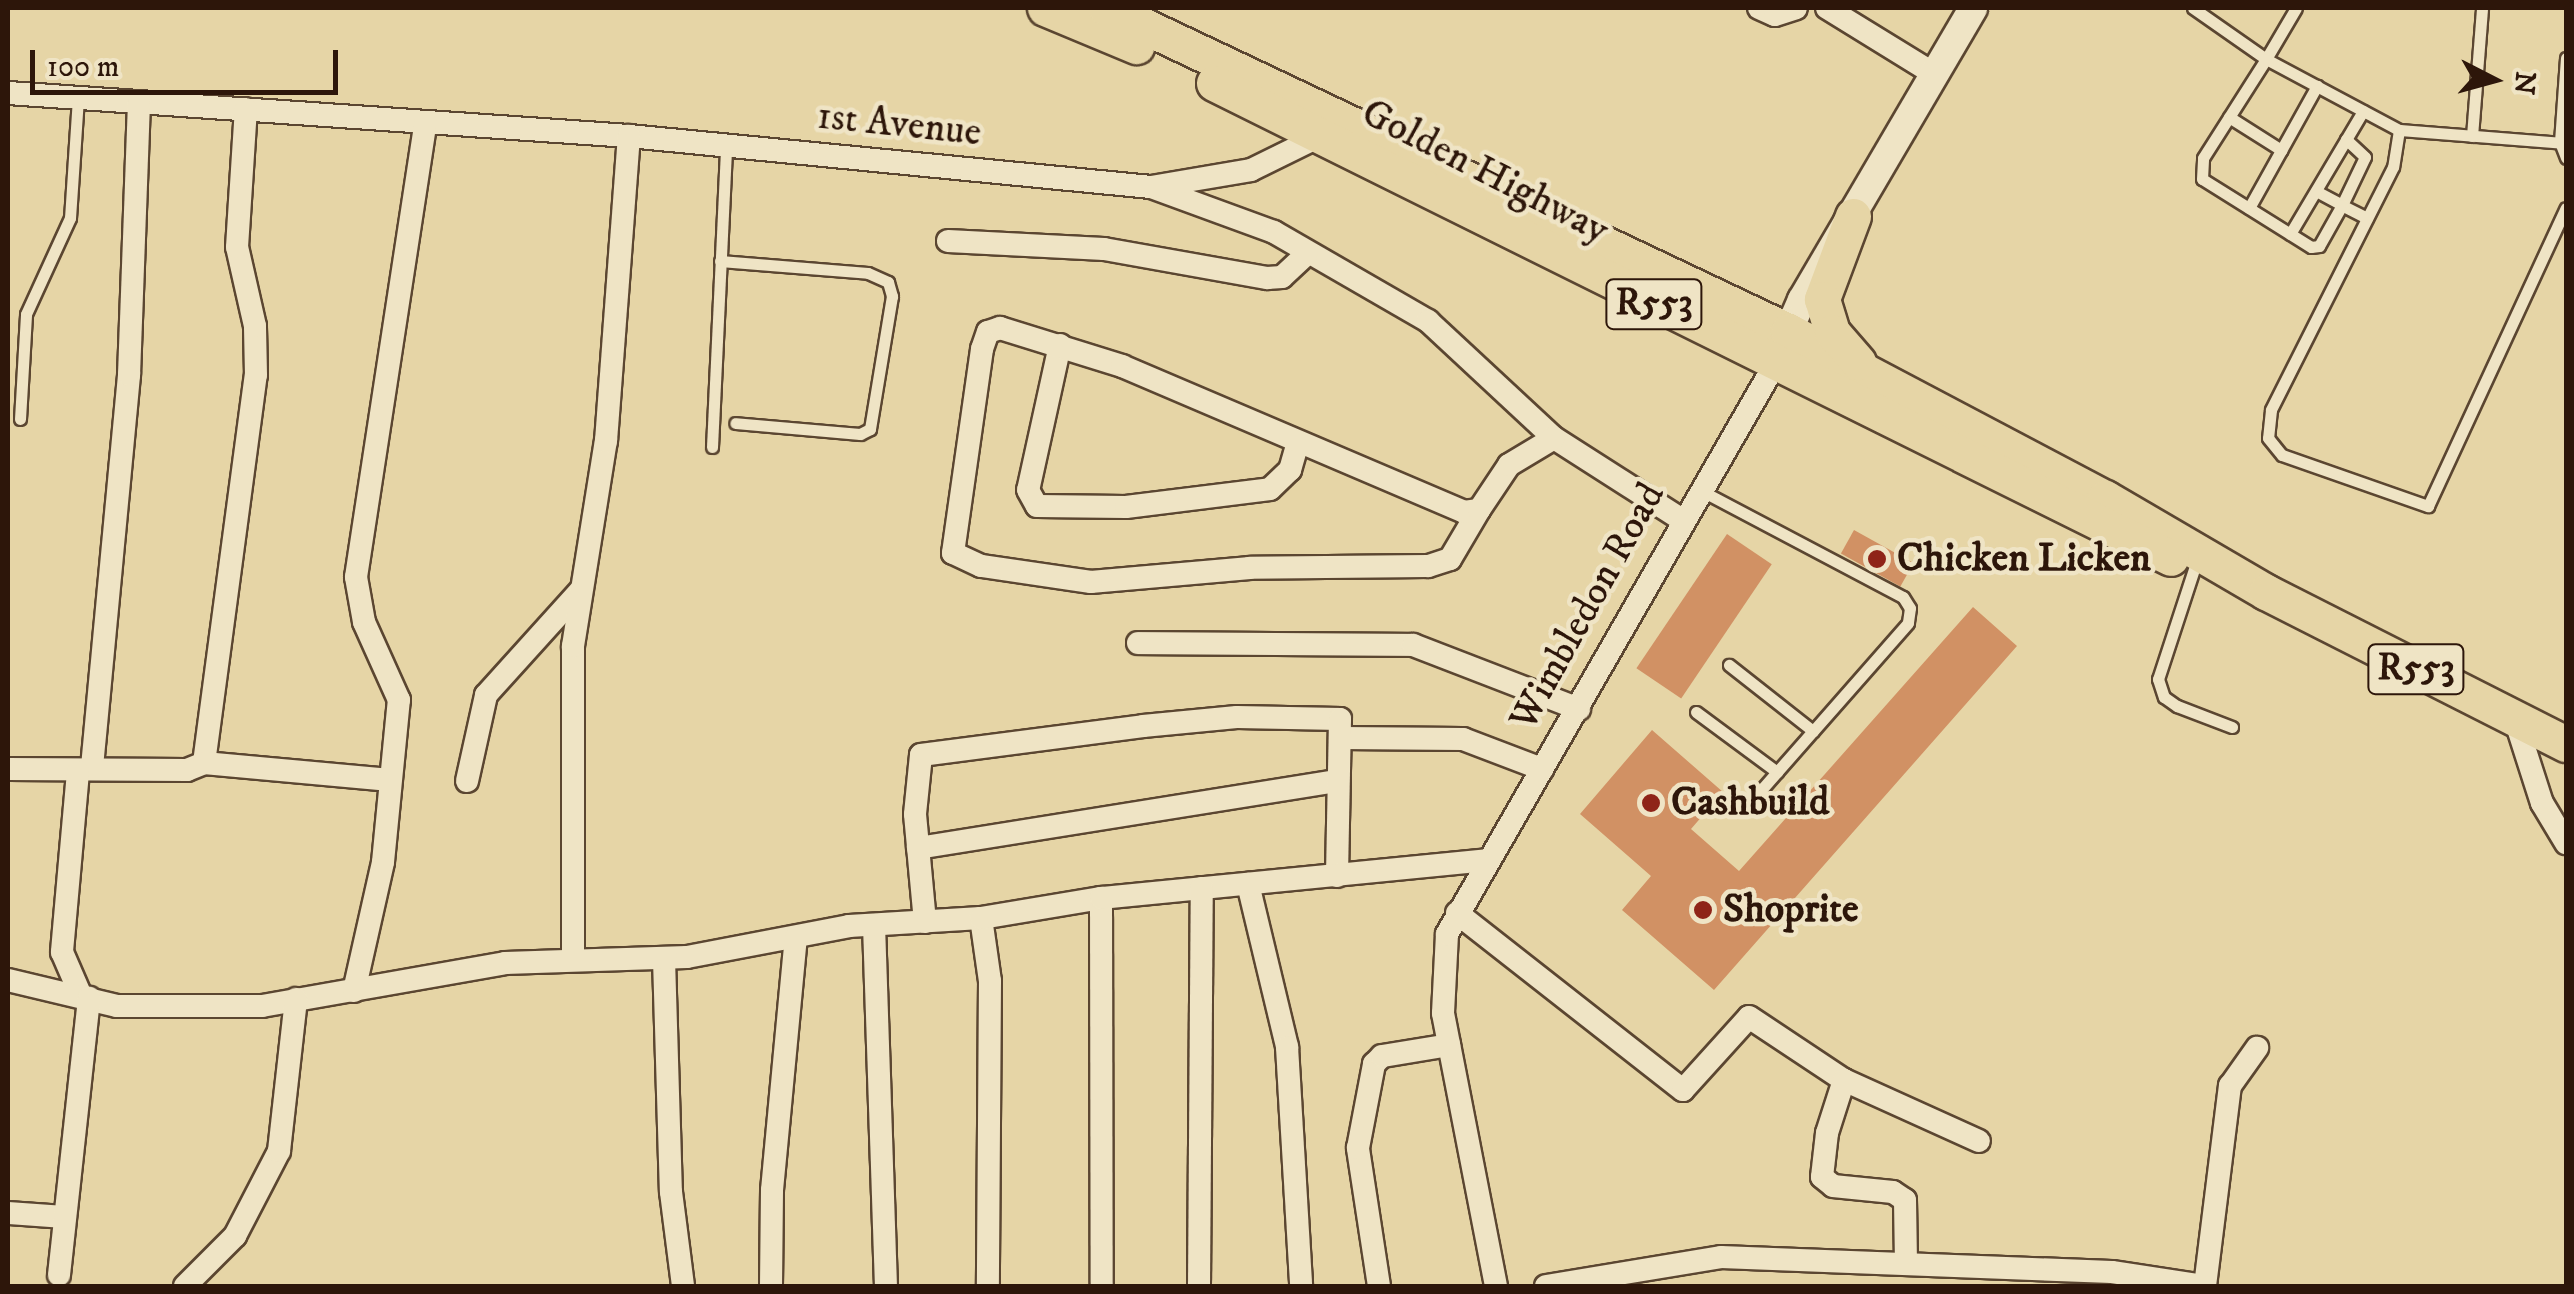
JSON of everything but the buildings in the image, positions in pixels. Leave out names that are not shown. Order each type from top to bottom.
[{"type":"main road","name":"Golden Highway","points":[[1045,8],[1320,136],[2094,524],[2266,592]]},
{"type":"main road","name":"Golden Highway","points":[[1106,8],[1788,331],[2105,498],[2266,592],[2566,744]]},
{"type":"main road","points":[[1853,216],[1822,299],[1832,332],[1871,374]]},
{"type":"street","points":[[1759,8],[1776,15],[1796,8]]},
{"type":"street","points":[[1827,8],[1936,75]]},
{"type":"street","name":"Wimbledon Road","points":[[1496,1286],[1449,1045],[1442,965],[1457,914],[1774,366],[1788,331],[1972,8]]},
{"type":"street","name":"1st Avenue","points":[[8,93],[629,136],[1151,187],[1274,232],[1306,255],[1428,321],[1554,438],[1682,520]]},
{"type":"street","points":[[59,1275],[85,997],[62,952],[129,374],[139,102]]},
{"type":"street","points":[[204,763],[258,344],[236,248],[246,110]]},
{"type":"street","points":[[354,991],[373,923],[398,688],[364,622],[356,577],[426,122]]},
{"type":"street","points":[[574,959],[572,646],[606,441],[629,136]]},
{"type":"street","points":[[1151,187],[1252,170],[1320,136]]},
{"type":"street","points":[[948,241],[1104,249],[1267,278],[1282,277],[1306,255]]},
{"type":"street","points":[[1479,510],[1435,504],[1298,442],[1060,346],[1005,328],[988,332],[954,530],[958,560],[1091,582],[1250,568],[1428,566],[1450,559],[1508,465],[1554,438]]},
{"type":"street","points":[[1060,346],[1028,490],[1037,506],[1126,507],[1270,489],[1290,470],[1298,442]]},
{"type":"street","points":[[467,781],[486,694],[581,590]]},
{"type":"street","points":[[1138,642],[1414,646],[1579,709]]},
{"type":"street","points":[[924,922],[914,780],[921,755],[1237,717],[1330,715],[1340,719],[1337,876]]},
{"type":"street","points":[[2515,720],[2542,804],[2566,843]]},
{"type":"street","points":[[1341,738],[1463,739],[1542,769]]},
{"type":"street","points":[[8,769],[187,770],[204,763],[390,780]]},
{"type":"street","points":[[918,848],[1336,782]]},
{"type":"street","points":[[8,980],[117,1006],[206,1008],[354,991],[505,964],[664,959],[874,925],[981,918],[1100,898],[1486,860]]},
{"type":"street","points":[[1248,884],[1287,1047],[1301,1286]]},
{"type":"street","points":[[1200,1286],[1202,888]]},
{"type":"street","points":[[1100,898],[1102,1286]]},
{"type":"street","points":[[1457,914],[1683,1090],[1748,1017],[1844,1080],[1979,1141]]},
{"type":"street","points":[[981,918],[990,981],[988,1286]]},
{"type":"street","points":[[874,925],[886,1286]]},
{"type":"street","points":[[771,1286],[772,1190],[796,936]]},
{"type":"street","points":[[664,959],[671,1192],[683,1286]]},
{"type":"street","points":[[186,1286],[235,1236],[280,1151],[296,999]]},
{"type":"street","points":[[1379,1286],[1358,1148],[1374,1064],[1382,1056],[1449,1045]]},
{"type":"street","points":[[1546,1286],[1671,1278],[1721,1257],[1894,1263],[1962,1277],[2205,1286],[2230,1086],[2258,1048]]},
{"type":"street","points":[[1844,1080],[1826,1134],[1822,1177],[1833,1186],[1899,1194],[1907,1212],[1884,1286]]},
{"type":"street","points":[[8,1213],[64,1217]]},
{"type":"lane","points":[[2193,8],[2266,58],[2399,130],[2563,142]]},
{"type":"lane","points":[[2296,8],[2198,172],[2290,234],[2319,246],[2365,157],[2346,139]]},
{"type":"lane","points":[[2472,136],[2482,8]]},
{"type":"lane","points":[[2566,58],[2566,158]]},
{"type":"lane","points":[[2249,208],[2317,86]]},
{"type":"lane","points":[[20,419],[26,314],[70,218],[78,98]]},
{"type":"lane","points":[[2290,234],[2363,111]]},
{"type":"lane","points":[[2229,118],[2281,150]]},
{"type":"lane","points":[[2399,130],[2394,167],[2286,373],[2268,438],[2282,455],[2425,508],[2566,208]]},
{"type":"lane","points":[[712,446],[726,146]]},
{"type":"lane","points":[[2316,192],[2367,218]]},
{"type":"lane","points":[[720,261],[868,273],[888,282],[892,296],[870,429],[860,434],[735,424]]},
{"type":"lane","points":[[1700,490],[1903,596],[1910,608],[1908,623],[1746,806]]},
{"type":"lane","points":[[2196,566],[2158,679],[2164,696],[2177,706],[2232,727]]},
{"type":"lane","points":[[1729,665],[1814,731]]},
{"type":"lane","points":[[1696,712],[1777,772]]},
{"type":"place","name":"Chicken Licken","points":[[1877,559]]},
{"type":"place","name":"Cashbuild","points":[[1651,803]]},
{"type":"place","name":"Shoprite","points":[[1703,910]]}]
